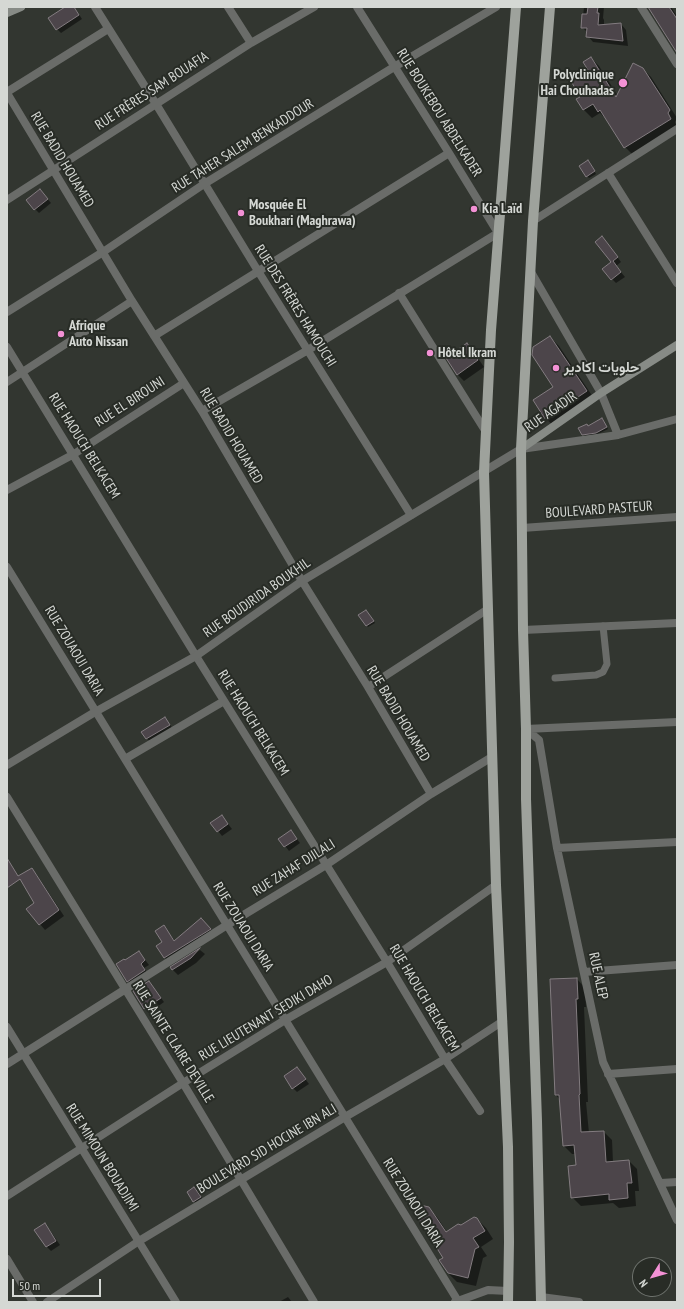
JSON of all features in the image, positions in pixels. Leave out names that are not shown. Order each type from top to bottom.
[{"type":"main road","points":[[7,13],[21,7]]},
{"type":"main road","points":[[508,1302],[508,1147],[496,885],[484,472],[491,330],[516,7]]},
{"type":"main road","points":[[541,1299],[537,1121],[526,799],[521,449],[533,221],[550,7]]},
{"type":"main road","name":"RUE AGADIR","points":[[521,449],[601,393],[677,345]]},
{"type":"street","name":"RUE DES FRÈRES HAMOUCHI","points":[[95,7],[411,515]]},
{"type":"street","points":[[228,7],[251,43]]},
{"type":"street","name":"RUE FRÈRES SAM BOUAFIA","points":[[7,200],[251,43],[314,7]]},
{"type":"street","name":"RUE BOUKEBOU ABDELKADER","points":[[357,7],[498,233]]},
{"type":"street","name":"RUE TAHER SALEM BENKADDOUR","points":[[7,312],[103,252],[204,184],[394,67],[496,7]]},
{"type":"street","points":[[641,7],[677,64]]},
{"type":"street","points":[[7,92],[108,29]]},
{"type":"street","name":"RUE BADID HOUAMED","points":[[7,92],[132,301],[202,411],[302,581],[368,687],[431,794]]},
{"type":"street","points":[[533,221],[677,129]]},
{"type":"street","points":[[154,336],[449,153]]},
{"type":"street","points":[[608,173],[677,283]]},
{"type":"street","points":[[202,411],[308,350],[498,233]]},
{"type":"street","points":[[531,272],[601,393],[618,435]]},
{"type":"street","points":[[399,293],[486,432]]},
{"type":"street","points":[[7,382],[132,301]]},
{"type":"street","name":"RUE HAOUCH BELKACEM","points":[[7,347],[74,454],[196,656],[388,962],[446,1059],[480,1111]]},
{"type":"street","name":"RUE EL BIROUNI","points":[[7,490],[74,454],[184,383]]},
{"type":"street","points":[[521,449],[618,435],[677,419]]},
{"type":"street","name":"RUE BOUDJRIDA BOUKHIL","points":[[7,765],[95,712],[196,656],[302,581],[521,449]]},
{"type":"street","name":"BOULEVARD PASTEUR","points":[[522,528],[677,517]]},
{"type":"street","name":"RUE ZOUAOUI DARIA","points":[[7,567],[457,1301]]},
{"type":"street","points":[[368,687],[488,609]]},
{"type":"street","points":[[523,630],[677,623]]},
{"type":"street","points":[[125,759],[224,701]]},
{"type":"street","points":[[526,729],[677,722]]},
{"type":"street","name":"RUE ALEP","points":[[526,729],[539,740],[557,848],[603,1062],[661,1183],[677,1220]]},
{"type":"street","name":"RUE ZAHAF DJILALI","points":[[7,1064],[227,925],[326,865],[431,794],[492,757]]},
{"type":"street","name":"RUE SAINTE CLAIRE DEVILLE","points":[[7,797],[183,1083],[314,1302]]},
{"type":"street","points":[[557,848],[677,842]]},
{"type":"street","name":"RUE LIEUTENANT SEDIKI DAHO","points":[[7,1196],[183,1083],[285,1020],[388,962],[496,885]]},
{"type":"street","points":[[584,972],[677,965]]},
{"type":"street","name":"BOULEVARD SID HOCINE IBN ALI","points":[[47,1302],[139,1242],[345,1117],[446,1059],[503,1021]]},
{"type":"street","name":"RUE MIMOUN BOUADJIMI","points":[[7,1027],[176,1302]]},
{"type":"street","points":[[608,1074],[677,1069]]},
{"type":"street","points":[[661,1183],[677,1182]]},
{"type":"street","points":[[7,1260],[33,1302]]},
{"type":"street","points":[[457,1301],[488,1290],[508,1291]]},
{"type":"street","points":[[541,1299],[579,1302]]},
{"type":"lane","points":[[555,678],[596,675],[603,672],[607,664],[603,626]]},
{"type":"building","points":[[65,7],[74,7],[79,15],[56,30],[48,18]]},
{"type":"building","points":[[588,7],[598,7],[598,25],[621,23],[623,41],[586,37],[587,28],[581,28],[582,14],[587,14]]},
{"type":"building","points":[[648,7],[669,7],[677,19],[677,53]]},
{"type":"building","points":[[591,57],[616,97],[633,63],[643,68],[670,110],[668,113],[671,119],[624,148],[600,110],[598,112],[593,104],[583,110],[576,99],[580,97],[571,81],[588,70],[583,62]]},
{"type":"building","points":[[588,160],[595,171],[586,177],[579,166]]},
{"type":"building","points":[[40,189],[48,199],[34,210],[26,200]]},
{"type":"building","points":[[602,236],[618,257],[613,261],[621,272],[611,280],[602,269],[611,262],[595,242]]},
{"type":"building","name":"حلويات اكادير","points":[[550,336],[587,391],[545,419],[533,400],[553,387],[532,355],[533,347]]},
{"type":"building","points":[[467,343],[478,360],[457,375],[446,358]]},
{"type":"building","points":[[602,418],[607,427],[596,433],[582,435],[578,428],[587,424],[588,426]]},
{"type":"building","points":[[366,610],[374,621],[366,626],[358,615]]},
{"type":"building","points":[[165,717],[170,725],[146,739],[141,732]]},
{"type":"building","points":[[222,815],[228,824],[217,832],[210,823]]},
{"type":"building","points":[[291,830],[297,839],[284,847],[278,839]]},
{"type":"building","points":[[7,858],[18,876],[32,868],[59,910],[39,925],[26,909],[34,903],[20,879],[7,888]]},
{"type":"building","points":[[201,918],[211,929],[164,958],[156,946],[162,942],[155,931],[164,925],[174,941]]},
{"type":"building","points":[[200,948],[191,958],[172,970],[170,967]]},
{"type":"building","points":[[139,951],[145,960],[141,964],[145,970],[127,982],[116,964]]},
{"type":"building","points":[[577,978],[578,999],[576,999],[581,1132],[604,1131],[606,1162],[629,1160],[632,1183],[627,1183],[628,1198],[609,1200],[609,1194],[571,1198],[568,1166],[576,1165],[574,1145],[563,1146],[559,1095],[555,1095],[550,979]]},
{"type":"building","points":[[149,981],[161,998],[144,1009],[133,991]]},
{"type":"building","points":[[297,1067],[306,1079],[292,1089],[284,1076]]},
{"type":"building","points":[[194,1187],[201,1197],[193,1202],[187,1192]]},
{"type":"building","points":[[420,1205],[429,1207],[446,1232],[458,1224],[461,1225],[474,1217],[477,1218],[485,1231],[473,1238],[479,1247],[475,1249],[468,1278],[448,1273],[439,1260],[443,1258],[417,1216]]},
{"type":"building","points":[[45,1223],[56,1241],[46,1247],[34,1230]]},
{"type":"place","name":"Polyclinique Hai Chouhadas","points":[[623,83]]},
{"type":"place","name":"Kia Laïd","points":[[474,209]]},
{"type":"place","name":"Mosquée El Boukhari (Maghrawa)","points":[[241,213]]},
{"type":"place","name":"Afrique Auto Nissan","points":[[61,334]]},
{"type":"place","name":"Hôtel Ikram","points":[[430,353]]},
{"type":"place","name":"حلويات اكادير","points":[[556,368]]}]
